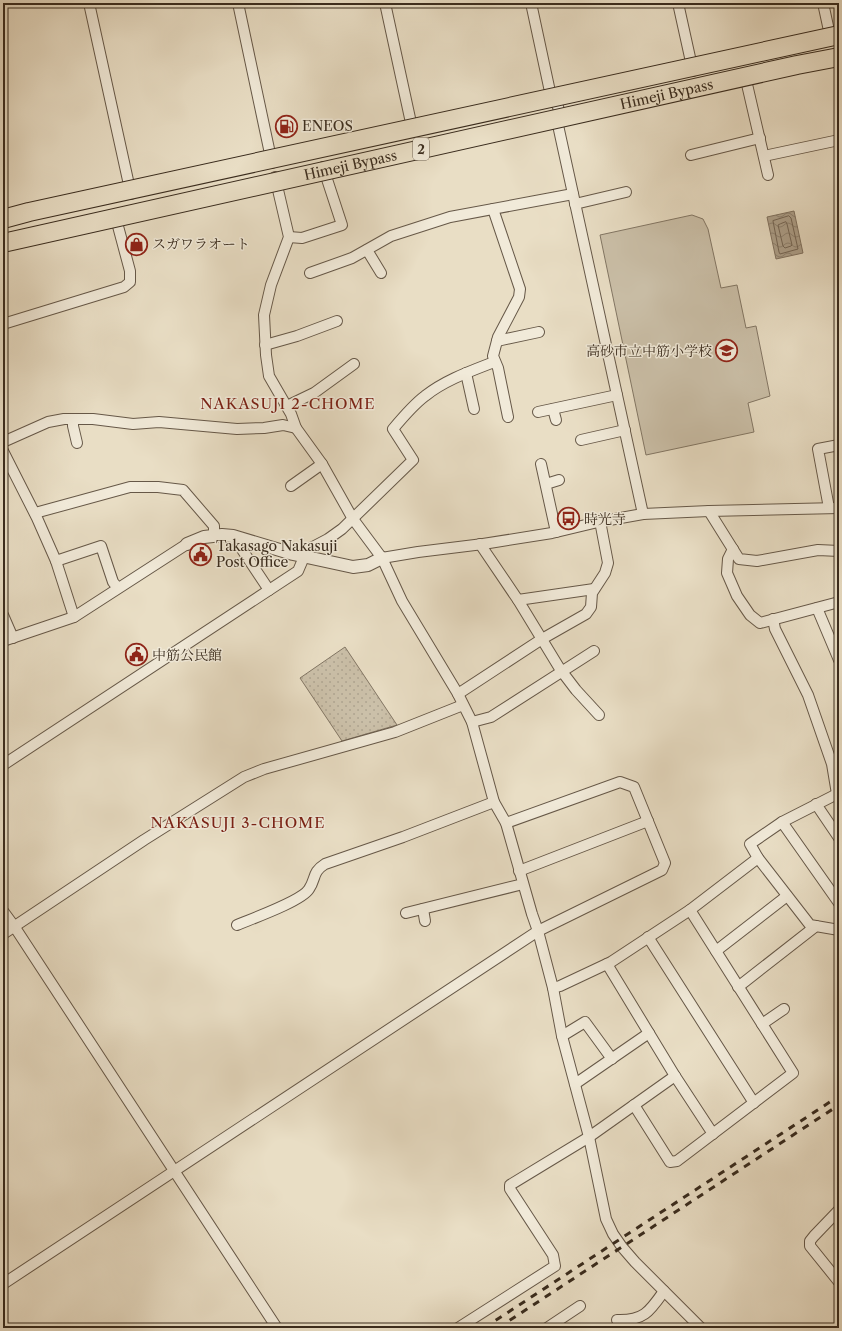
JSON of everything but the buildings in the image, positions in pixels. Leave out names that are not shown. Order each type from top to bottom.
[{"type":"highway","name":"Himeji Bypass","points":[[3,219],[37,210],[837,45]]},
{"type":"highway","name":"Himeji Bypass","points":[[3,243],[789,66],[837,45]]},
{"type":"street","points":[[89,3],[131,195]]},
{"type":"street","points":[[238,3],[272,163]]},
{"type":"street","points":[[385,3],[413,133]]},
{"type":"street","points":[[531,3],[552,102],[548,106],[548,110],[550,114],[556,116],[643,514]]},
{"type":"street","points":[[678,3],[693,71]]},
{"type":"street","points":[[823,3],[837,45]]},
{"type":"street","points":[[746,80],[768,175]]},
{"type":"street","points":[[691,155],[760,138]]},
{"type":"street","points":[[764,156],[839,140]]},
{"type":"street","points":[[289,237],[302,238],[342,225],[323,167]]},
{"type":"street","points":[[275,177],[289,237],[275,274],[264,315],[265,345],[270,376],[287,406],[296,428],[322,464],[353,519],[382,558],[402,601],[458,694],[472,722],[494,802],[506,824],[538,932],[553,988],[562,1036],[589,1137],[606,1219],[612,1234],[635,1262],[701,1328]]},
{"type":"street","points":[[310,273],[352,258],[391,236],[450,217],[493,209],[626,192]]},
{"type":"street","points":[[493,209],[520,289],[519,297],[498,337],[493,356],[494,362],[498,368],[508,417]]},
{"type":"street","points":[[3,324],[124,287],[130,282],[130,271],[114,213]]},
{"type":"street","points":[[367,250],[381,273]]},
{"type":"street","points":[[265,345],[297,336],[337,321]]},
{"type":"street","points":[[497,341],[540,332]]},
{"type":"street","points":[[3,766],[298,571],[307,550],[328,539],[353,519],[413,460],[393,429],[406,413],[426,395],[466,373],[494,362]]},
{"type":"street","points":[[287,406],[314,393],[354,364]]},
{"type":"street","points":[[466,373],[474,409]]},
{"type":"street","points":[[538,412],[617,394]]},
{"type":"street","points":[[553,409],[556,420]]},
{"type":"street","points":[[3,442],[48,422],[64,419],[93,419],[133,424],[159,422],[237,429],[264,428],[283,425],[296,428]]},
{"type":"street","points":[[73,419],[73,426],[78,443]]},
{"type":"street","points":[[581,440],[624,430]]},
{"type":"street","points":[[3,615],[8,639],[74,617],[187,544],[204,537],[214,535],[234,536],[304,556],[353,567],[368,565],[382,558],[556,532],[600,521],[643,514],[834,508],[818,449],[839,445]]},
{"type":"street","points":[[3,451],[35,513],[56,561],[74,617]]},
{"type":"street","points":[[291,486],[322,464]]},
{"type":"street","points":[[541,464],[556,532]]},
{"type":"street","points":[[546,484],[559,480]]},
{"type":"street","points":[[35,513],[130,487],[158,487],[183,490],[214,526],[214,535]]},
{"type":"street","points":[[709,511],[739,559],[757,561],[818,550],[839,551]]},
{"type":"street","points":[[458,694],[542,639],[586,614],[591,607],[594,588],[605,573],[608,563],[600,521]]},
{"type":"street","points":[[234,536],[268,590]]},
{"type":"street","points":[[480,544],[518,600],[562,671],[576,690],[599,715]]},
{"type":"street","points":[[56,561],[101,546],[113,582],[118,588]]},
{"type":"street","points":[[733,549],[728,559],[727,573],[737,596],[750,615],[760,623],[839,602]]},
{"type":"street","points":[[518,600],[594,588]]},
{"type":"street","points":[[817,608],[839,660]]},
{"type":"street","points":[[774,619],[775,629],[808,695],[832,764],[838,793],[782,822],[750,844],[758,858],[810,925],[839,930]]},
{"type":"street","points":[[472,722],[491,717],[594,651]]},
{"type":"street","points":[[3,934],[144,840],[244,777],[264,768],[395,732],[463,705]]},
{"type":"street","points":[[3,1284],[538,932],[662,870],[665,863],[634,787],[620,782],[506,824]]},
{"type":"street","points":[[237,925],[300,897],[309,890],[319,868],[325,864],[403,837],[494,802]]},
{"type":"street","points":[[816,804],[839,838]]},
{"type":"street","points":[[519,871],[648,820]]},
{"type":"street","points":[[782,822],[839,903]]},
{"type":"street","points":[[553,988],[607,964],[690,910],[758,858]]},
{"type":"street","points":[[406,913],[523,884]]},
{"type":"street","points":[[716,951],[787,896]]},
{"type":"street","points":[[423,909],[425,921]]},
{"type":"street","points":[[634,1105],[670,1162],[677,1161],[793,1073],[690,910]]},
{"type":"street","points":[[3,911],[277,1328]]},
{"type":"street","points":[[738,987],[816,926]]},
{"type":"street","points":[[648,937],[754,1103]]},
{"type":"street","points":[[607,964],[675,1076],[713,1134]]},
{"type":"street","points":[[762,1024],[784,1009]]},
{"type":"street","points":[[562,1036],[585,1022],[612,1059]]},
{"type":"street","points":[[575,1084],[649,1033]]},
{"type":"street","points":[[458,1328],[555,1266],[553,1255],[510,1189],[510,1184],[589,1137],[675,1076]]},
{"type":"street","points":[[839,1210],[810,1240],[810,1246],[839,1282]]},
{"type":"street","points":[[624,1323],[647,1314],[664,1290]]},
{"type":"street","points":[[547,1328],[580,1306]]},
{"type":"shaded area","points":[[692,215],[703,219],[708,229],[721,288],[737,285],[746,328],[756,326],[770,396],[748,403],[754,432],[646,455],[600,235]]},
{"type":"shaded area","points":[[345,647],[397,725],[342,741],[300,678]]},
{"type":"water","points":[[794,211],[803,253],[776,259],[767,217]]},
{"type":"railway","points":[[484,1328],[839,1096]]},
{"type":"railway","points":[[498,1328],[839,1105]]},
{"type":"place","name":"ENEOS","points":[[286,126]]},
{"type":"place","name":"スガワラオート","points":[[136,244]]},
{"type":"place","name":"高砂市立中筋小学校","points":[[727,351]]},
{"type":"place","name":"時光寺","points":[[568,519]]},
{"type":"place","name":"Takasago Nakasuji Post Office","points":[[200,554]]},
{"type":"place","name":"中筋公民館","points":[[137,655]]},
{"type":"district","name":"NAKASUJI 2-CHOME","points":[[288,404]]},
{"type":"district","name":"NAKASUJI 3-CHOME","points":[[238,823]]}]
